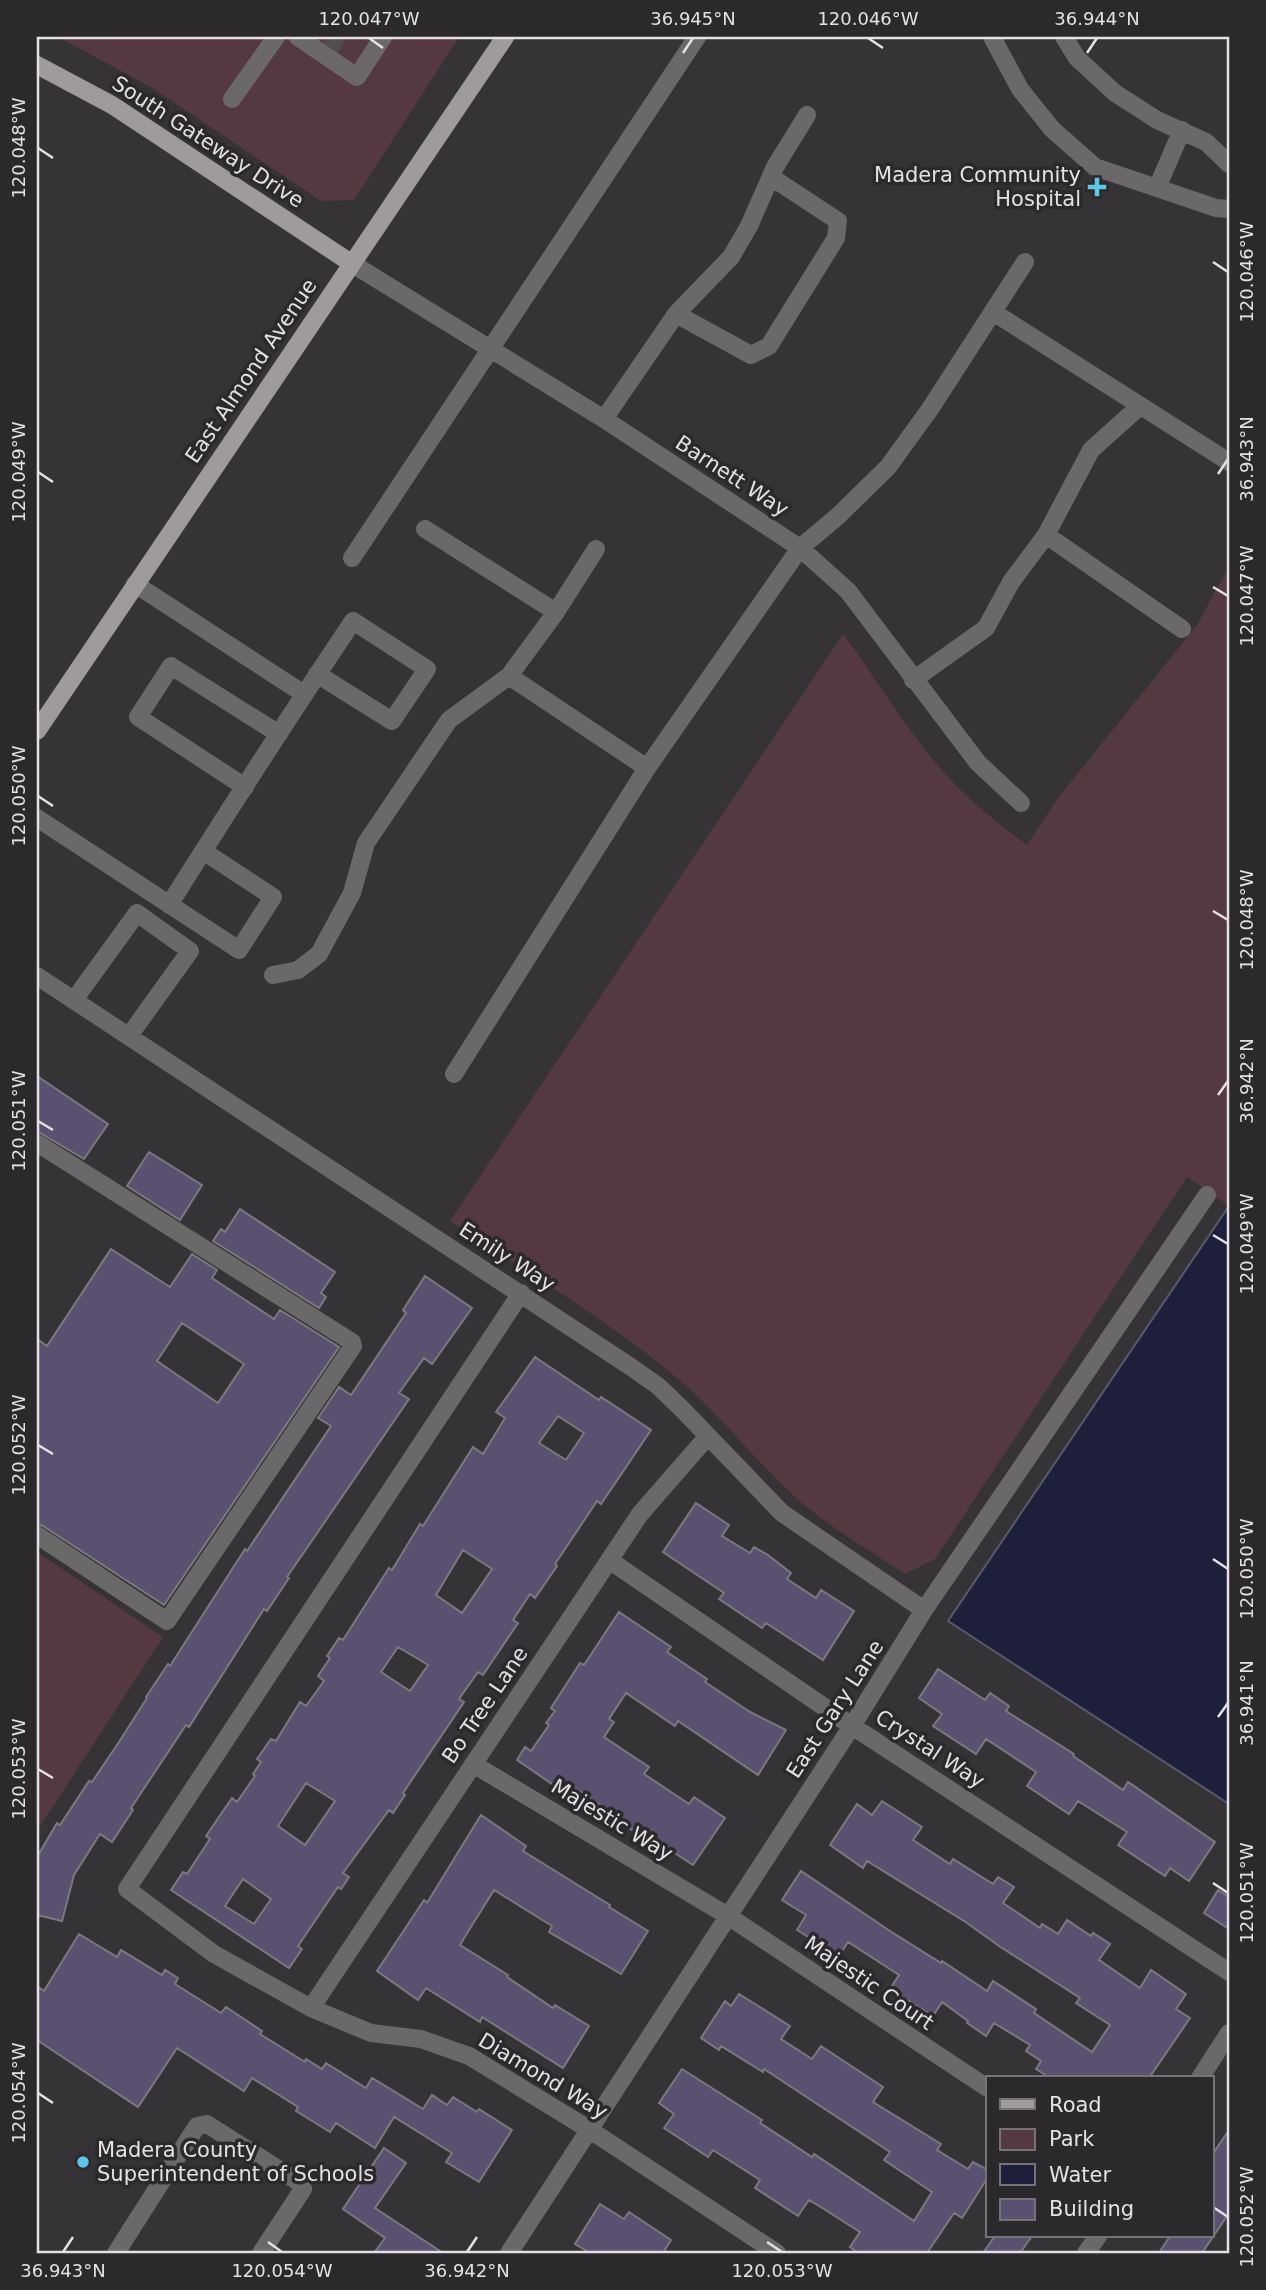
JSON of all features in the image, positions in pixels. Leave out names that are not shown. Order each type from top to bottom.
[{"type":"main road","name":"East Almond Avenue","points":[[37,731],[500,38]]},
{"type":"main road","name":"South Gateway Drive","points":[[37,65],[112,104],[351,262]]},
{"type":"street","points":[[232,99],[276,37]]},
{"type":"street","points":[[300,38],[327,51],[357,77],[383,37]]},
{"type":"street","points":[[352,558],[697,37]]},
{"type":"street","points":[[992,37],[1020,89],[1052,129],[1095,167],[1216,208],[1229,209]]},
{"type":"street","points":[[1064,37],[1077,58],[1115,93],[1157,120],[1206,142],[1229,164]]},
{"type":"street","points":[[604,419],[676,314],[731,257],[749,226],[771,177],[807,116]]},
{"type":"street","points":[[1157,188],[1182,130]]},
{"type":"street","points":[[676,314],[751,355],[769,346],[836,238],[838,221],[771,177]]},
{"type":"street","name":"Barnett Way","points":[[351,262],[604,419],[800,548],[848,591],[978,763],[1021,803]]},
{"type":"street","points":[[454,1074],[647,768],[800,548],[838,516],[888,467],[930,409],[1025,262]]},
{"type":"street","points":[[993,312],[1229,462]]},
{"type":"street","points":[[913,680],[986,628],[1011,582],[1046,534],[1091,450],[1140,406]]},
{"type":"street","points":[[425,529],[556,612]]},
{"type":"street","points":[[1046,534],[1182,629]]},
{"type":"street","points":[[273,975],[298,970],[319,954],[352,893],[366,843],[449,720],[509,677],[556,612],[596,549]]},
{"type":"street","points":[[135,584],[304,694]]},
{"type":"street","points":[[169,905],[304,694],[317,674],[353,621],[427,668],[392,721],[317,674]]},
{"type":"street","points":[[245,787],[138,717],[171,666],[279,734]]},
{"type":"street","points":[[509,677],[647,768]]},
{"type":"street","points":[[37,818],[239,950],[273,897],[203,851]]},
{"type":"street","points":[[74,1000],[137,913],[190,951],[129,1036]]},
{"type":"street","name":"Emily Way","points":[[37,976],[521,1293],[658,1386],[782,1513],[925,1610]]},
{"type":"street","points":[[37,1143],[352,1342],[353,1346],[167,1621],[37,1535]]},
{"type":"street","name":"East Gary Lane","points":[[509,2253],[925,1610],[1207,1195]]},
{"type":"street","name":"Diamond Way","points":[[521,1293],[127,1889],[214,1954],[311,2008],[371,2033],[421,2039],[469,2056],[590,2130],[777,2253]]},
{"type":"street","name":"Bo Tree Lane","points":[[311,2008],[640,1514],[708,1437]]},
{"type":"street","name":"Crystal Way","points":[[609,1560],[852,1726],[1229,1972]]},
{"type":"street","name":"Majestic Way","points":[[473,1764],[728,1916]]},
{"type":"street","name":"Majestic Court","points":[[728,1916],[986,2087]]},
{"type":"street","points":[[1201,2076],[1229,2033]]},
{"type":"street","points":[[116,2253],[197,2126],[207,2124],[297,2182],[303,2189],[261,2253]]},
{"type":"street","points":[[1086,2253],[1097,2238]]},
{"type":"green space","points":[[58,37],[459,37],[354,200],[321,201],[151,87]]},
{"type":"green space","points":[[1229,566],[1229,1206],[1187,1177],[935,1559],[905,1574],[805,1505],[777,1480],[692,1392],[650,1356],[450,1221],[843,634],[934,761],[977,805],[1027,845],[1058,798],[1197,625]]},
{"type":"green space","points":[[37,1552],[163,1637],[37,1831]]},
{"type":"water","points":[[1229,1206],[1229,1804],[948,1621]]},
{"type":"building","points":[[37,1076],[108,1124],[84,1159],[37,1131]]},
{"type":"building","points":[[149,1152],[202,1185],[180,1220],[127,1186]]},
{"type":"building","points":[[240,1209],[335,1272],[321,1293],[326,1297],[319,1308],[213,1241],[221,1229],[225,1232]]},
{"type":"building","points":[[111,1249],[170,1287],[192,1254],[217,1270],[212,1278],[274,1319],[280,1310],[339,1347],[164,1605],[37,1524],[37,1339],[47,1346]],"holes":[[[182,1323],[244,1364],[218,1403],[157,1361]]]},
{"type":"building","points":[[425,1276],[472,1308],[432,1364],[424,1358],[399,1393],[409,1399],[287,1577],[289,1578],[267,1611],[264,1609],[189,1727],[186,1725],[131,1808],[133,1810],[112,1842],[100,1834],[74,1875],[62,1921],[37,1915],[37,1857],[57,1823],[60,1825],[89,1781],[92,1782],[245,1549],[247,1551],[331,1426],[318,1418],[339,1387],[351,1395],[406,1313],[403,1310]]},
{"type":"building","points":[[535,1357],[599,1400],[601,1397],[651,1430],[601,1504],[597,1501],[535,1598],[530,1594],[513,1620],[518,1623],[483,1675],[478,1672],[459,1699],[464,1702],[403,1793],[405,1795],[393,1813],[389,1810],[343,1873],[349,1877],[341,1889],[338,1887],[298,1946],[302,1949],[289,1968],[171,1890],[183,1872],[187,1874],[210,1839],[206,1836],[232,1798],[237,1802],[255,1776],[253,1774],[261,1762],[257,1759],[271,1739],[276,1741],[300,1702],[306,1706],[324,1681],[318,1676],[330,1658],[327,1656],[339,1638],[343,1640],[389,1568],[392,1570],[420,1524],[423,1526],[473,1447],[483,1454],[505,1418],[496,1412]],"holes":[[[558,1416],[584,1433],[566,1460],[539,1443]],[[463,1550],[492,1569],[462,1613],[436,1595]],[[398,1647],[428,1665],[410,1691],[381,1672]],[[306,1783],[335,1801],[305,1845],[278,1826]],[[243,1879],[271,1899],[254,1924],[225,1906]]]},
{"type":"building","points":[[696,1503],[729,1525],[722,1536],[750,1553],[754,1547],[768,1555],[791,1573],[787,1579],[816,1598],[821,1590],[854,1611],[823,1660],[766,1623],[762,1628],[719,1599],[724,1593],[663,1552]]},
{"type":"building","points":[[619,1612],[671,1647],[667,1652],[707,1679],[705,1682],[750,1712],[786,1730],[758,1775],[678,1721],[675,1726],[626,1693],[609,1719],[614,1722],[604,1737],[649,1767],[644,1774],[689,1804],[694,1797],[725,1818],[693,1865],[635,1827],[632,1830],[620,1822],[622,1819],[576,1789],[571,1797],[517,1760],[525,1747],[531,1751],[549,1725],[546,1723],[555,1711],[551,1708],[580,1663],[584,1665]]},
{"type":"building","points":[[938,1669],[985,1700],[990,1693],[1009,1706],[1006,1711],[1074,1754],[1073,1756],[1123,1790],[1128,1782],[1215,1842],[1189,1881],[1170,1868],[1165,1876],[1118,1845],[1127,1832],[1078,1801],[1069,1814],[1027,1786],[1036,1772],[986,1739],[976,1754],[933,1726],[942,1714],[919,1698]]},
{"type":"building","points":[[882,1801],[922,1827],[913,1840],[950,1864],[953,1859],[993,1884],[998,1877],[1014,1887],[1003,1903],[1040,1928],[1042,1924],[1058,1934],[1067,1920],[1091,1936],[1093,1933],[1110,1944],[1099,1960],[1140,1988],[1151,1970],[1186,1994],[1176,2009],[1190,2018],[1150,2076],[1047,2076],[1036,2069],[1041,2061],[1026,2051],[1030,2045],[994,2023],[986,2036],[942,2002],[933,2016],[890,1989],[899,1975],[848,1942],[839,1956],[797,1930],[806,1915],[782,1900],[801,1871],[890,1931],[987,1991],[993,1981],[1036,2009],[1034,2013],[1092,2052],[1110,2025],[1076,2003],[1080,1998],[967,1923],[867,1861],[863,1868],[830,1845],[857,1804],[872,1815]]},
{"type":"building","points":[[481,1815],[526,1846],[523,1851],[648,1931],[621,1974],[549,1932],[552,1926],[494,1890],[469,1930],[460,1945],[553,2008],[555,2005],[589,2026],[563,2068],[482,2017],[480,2022],[426,1988],[418,2000],[377,1971],[424,1900],[427,1903]]},
{"type":"building","points":[[1218,1890],[1229,1897],[1229,1929],[1204,1913]]},
{"type":"building","points":[[79,1934],[117,1957],[121,1950],[162,1975],[165,1970],[178,1978],[175,1984],[221,2013],[226,2007],[262,2031],[260,2034],[305,2062],[306,2059],[322,2069],[326,2063],[366,2088],[372,2078],[423,2109],[432,2095],[447,2105],[453,2097],[477,2112],[479,2109],[512,2130],[479,2182],[446,2162],[452,2153],[394,2117],[375,2148],[336,2123],[330,2132],[296,2111],[298,2107],[252,2078],[244,2091],[177,2048],[138,2107],[37,2040],[37,1986],[44,1991]]},
{"type":"building","points":[[739,1994],[790,2026],[781,2039],[812,2059],[821,2046],[883,2087],[873,2102],[941,2144],[937,2150],[968,2169],[973,2162],[986,2169],[986,2180],[962,2218],[954,2213],[927,2253],[858,2253],[850,2247],[860,2232],[809,2200],[798,2216],[755,2188],[760,2180],[713,2150],[708,2157],[664,2128],[674,2114],[659,2103],[682,2069],[762,2120],[760,2123],[812,2157],[814,2154],[914,2221],[932,2192],[884,2160],[890,2152],[764,2069],[763,2072],[721,2046],[719,2050],[701,2038],[725,2001],[731,2006]]},
{"type":"building","points":[[1229,2130],[1229,2213],[1214,2235],[1214,2152]]},
{"type":"building","points":[[384,2148],[406,2163],[375,2208],[443,2253],[374,2253],[385,2238],[343,2209]]},
{"type":"building","points":[[600,2204],[624,2219],[629,2212],[671,2240],[663,2253],[590,2253],[575,2244]]},
{"type":"building","points":[[994,2238],[1031,2238],[1020,2253],[983,2253]]},
{"type":"building","points":[[1169,2238],[1212,2238],[1202,2253],[1159,2253]]},
{"type":"tunnel","points":[[330,48],[337,37]]},
{"type":"place","name":"Madera Community Hospital","points":[[1097,187]]},
{"type":"place","name":"Madera County Superintendent of Schools","points":[[83,2162]]}]
